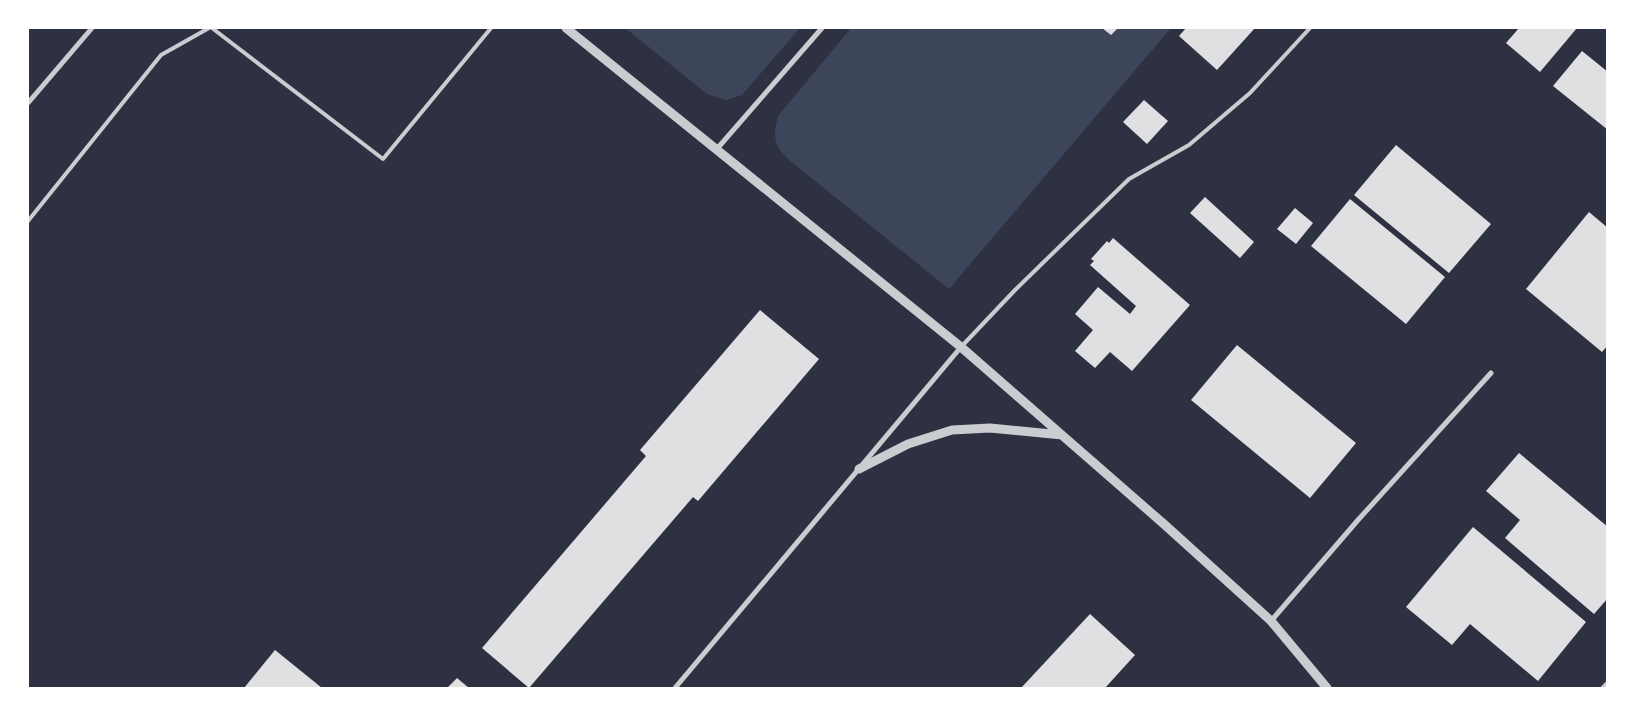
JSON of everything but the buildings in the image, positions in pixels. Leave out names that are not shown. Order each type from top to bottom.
[{"type":"street","points":[[28,103],[92,28]]},
{"type":"street","points":[[566,28],[961,347],[1165,525],[1271,621],[1327,688]]},
{"type":"street","points":[[716,150],[822,28]]},
{"type":"street","points":[[675,688],[961,347]]},
{"type":"street","points":[[1271,621],[1358,520],[1491,373]]},
{"type":"street","points":[[859,469],[908,444],[952,430],[990,428],[1062,435]]},
{"type":"street","points":[[1603,688],[1608,683]]},
{"type":"lane","points":[[28,222],[161,56],[210,28],[384,159],[491,28]]},
{"type":"lane","points":[[961,347],[1015,290],[1129,178],[1189,145],[1250,93],[1310,28]]},
{"type":"shaded area","points":[[625,28],[800,28],[742,95],[726,100],[707,94]]},
{"type":"shaded area","points":[[851,28],[1171,28],[949,289],[789,160],[777,145],[775,129],[778,116]]}]
